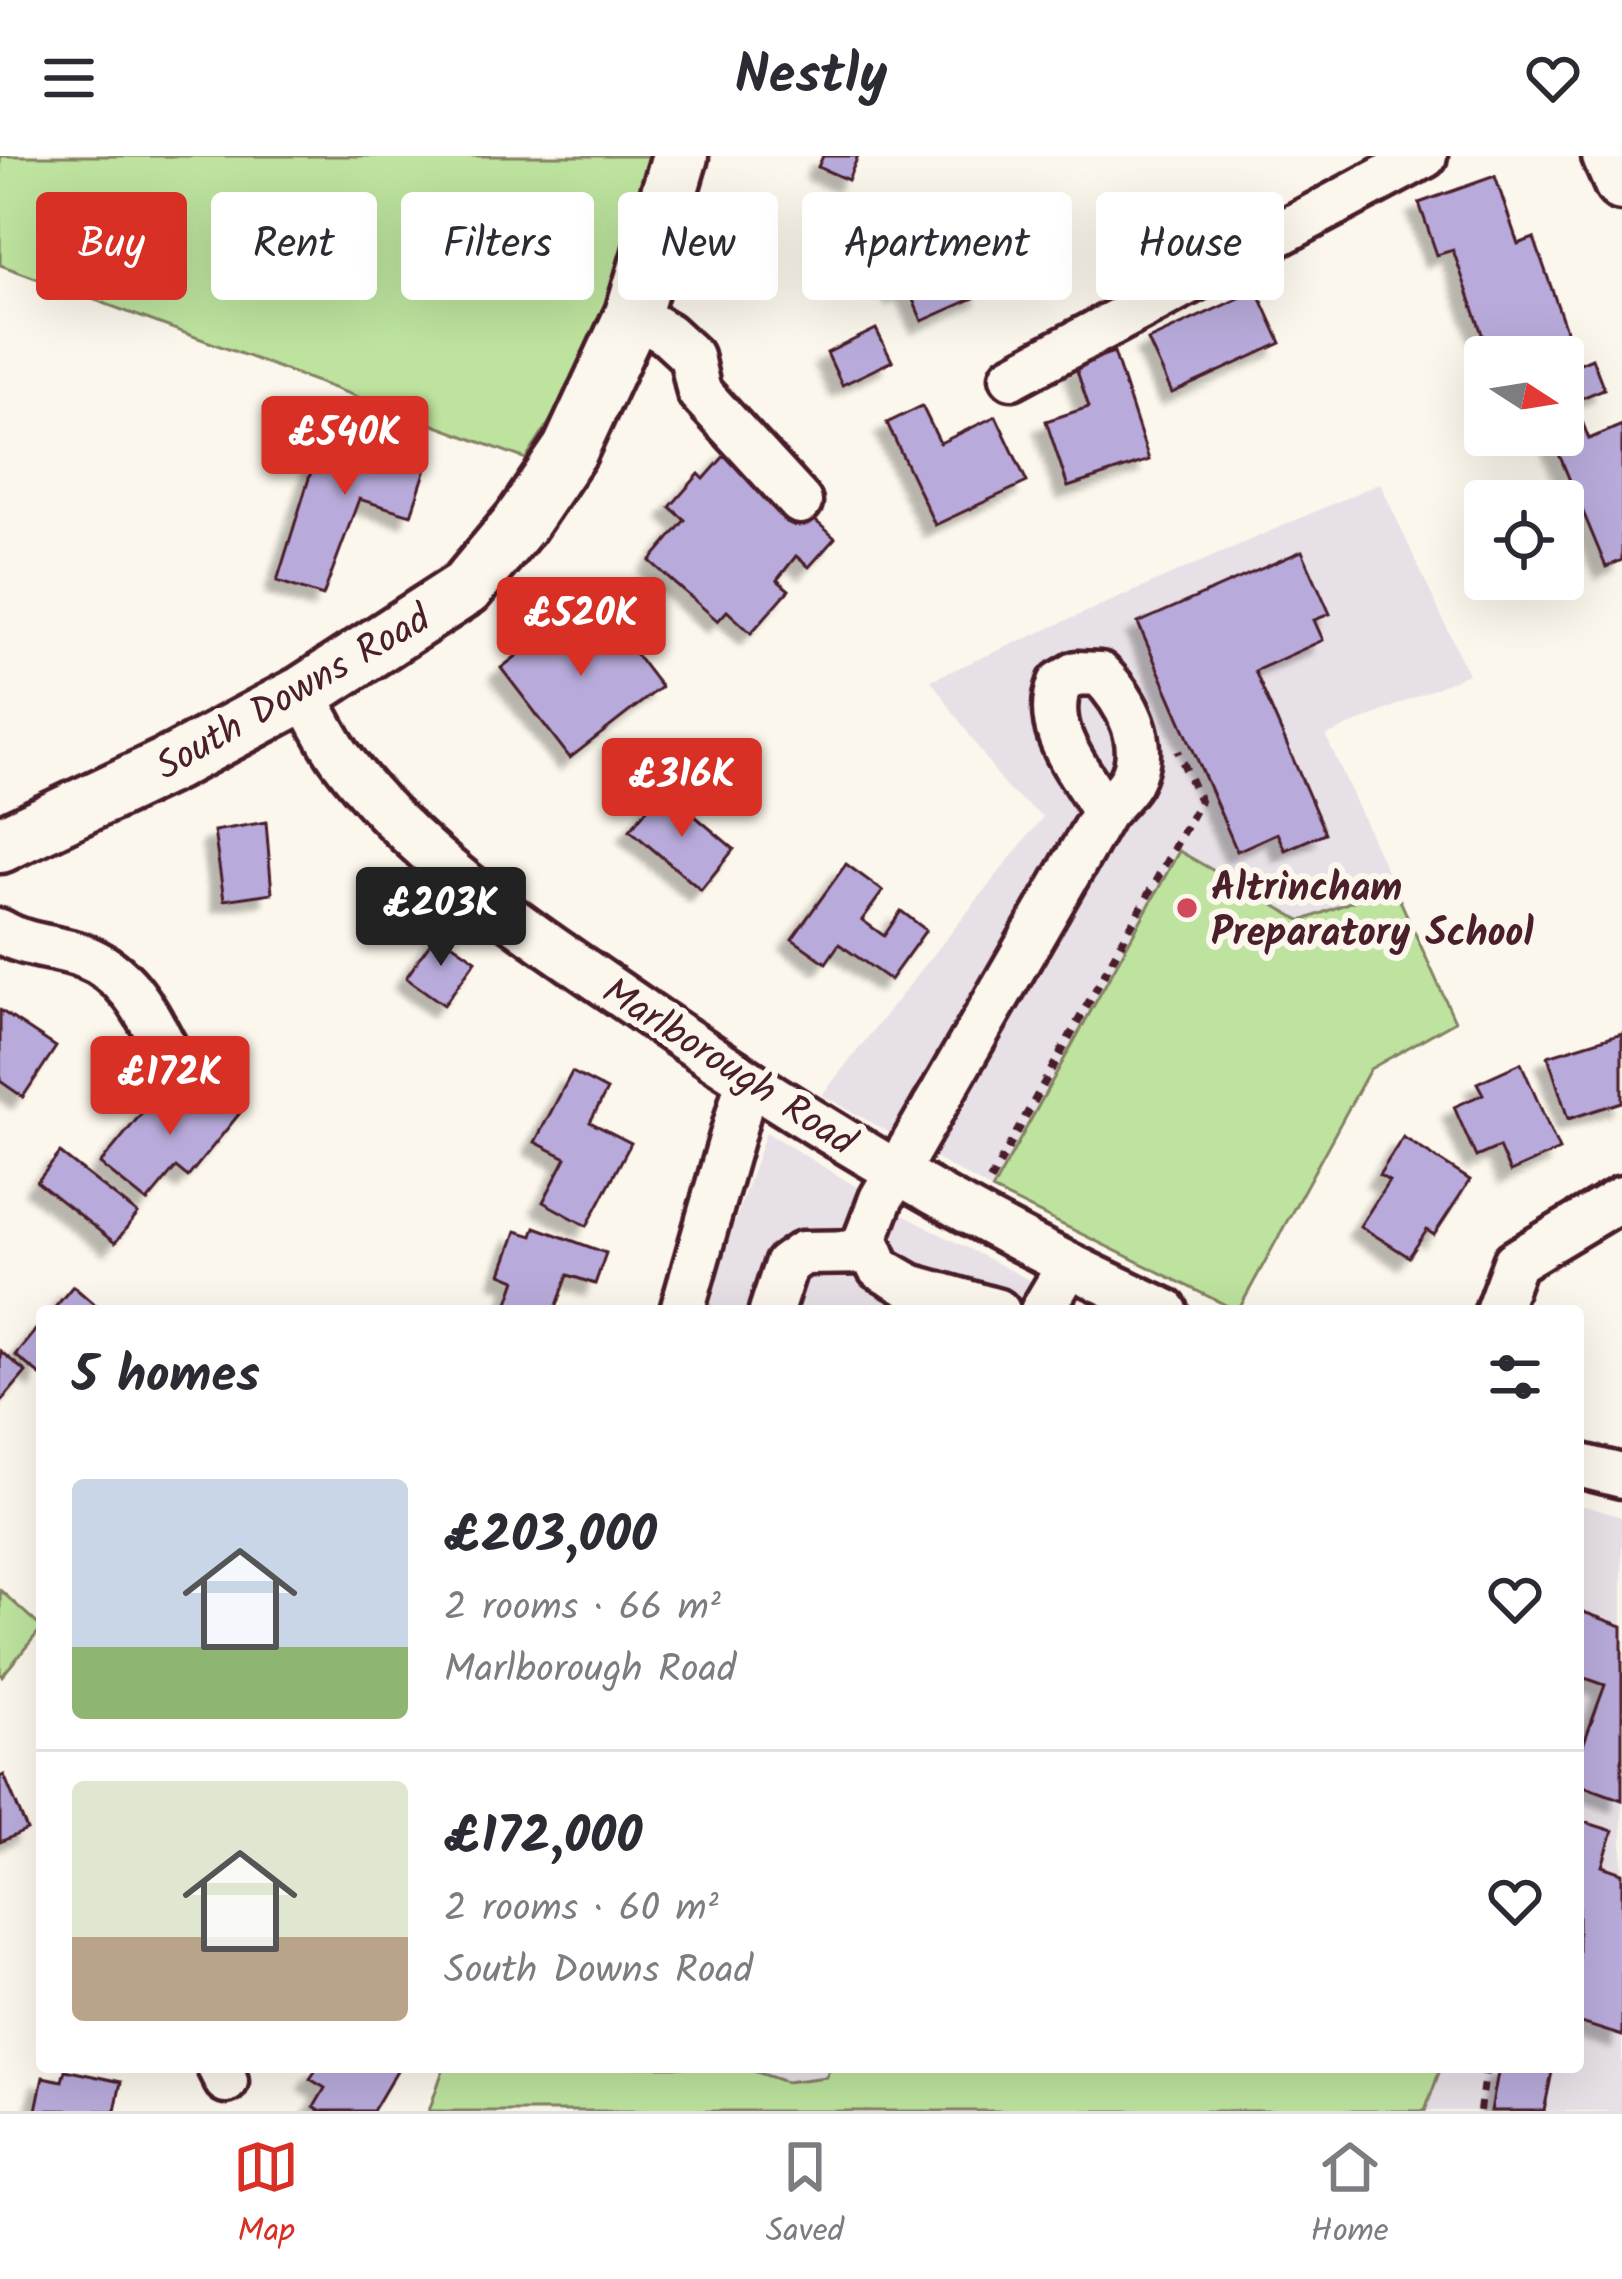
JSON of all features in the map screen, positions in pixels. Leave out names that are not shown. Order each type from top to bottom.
[{"type":"main road","name":"South Downs Road","points":[[0,845],[176,762],[304,693],[466,588],[521,523],[570,450],[632,314],[680,156]]},
{"type":"main road","points":[[1610,156],[1622,183]]},
{"type":"street","points":[[1012,377],[1425,156]]},
{"type":"street","points":[[632,314],[667,334],[691,356],[699,392],[800,502]]},
{"type":"street","name":"Marlborough Road","points":[[304,693],[338,755],[385,810],[505,916],[747,1083],[972,1214],[1153,1305]]},
{"type":"street","points":[[956,1305],[906,1298],[879,1268],[866,1238],[881,1199],[1104,812]]},
{"type":"street","points":[[0,932],[17,941],[82,956],[121,976],[169,1055]]},
{"type":"street","points":[[684,1305],[747,1083]]},
{"type":"street","points":[[1499,1305],[1515,1262],[1622,1198]]},
{"type":"street","points":[[773,1305],[786,1264],[803,1253],[872,1252]]},
{"type":"street","points":[[1046,1305],[1069,1265]]},
{"type":"street","points":[[1584,1466],[1622,1476]]},
{"type":"path","points":[[972,1214],[1200,801],[1172,738]]},
{"type":"path","points":[[1480,2111],[1485,2073]]},
{"type":"shaded area","name":"Altrincham Preparatory School","points":[[1380,483],[1468,674],[1326,736],[1455,1021],[1370,1069],[1241,1305],[1226,1305],[992,1190],[822,1095],[1043,817],[1007,789],[931,680]]},
{"type":"shaded area","points":[[766,1132],[903,1215],[1077,1305],[706,1305]]},
{"type":"shaded area","points":[[1584,1506],[1622,1517],[1622,2111],[429,2111],[442,2073],[1584,2073]]},
{"type":"green space","points":[[0,156],[654,156],[644,192],[618,192],[618,273],[571,385],[526,459],[95,300],[187,300],[187,192],[36,192],[36,278],[0,265]]},
{"type":"green space","points":[[1179,851],[1302,921],[1393,885],[1455,1021],[1370,1069],[1241,1305],[1226,1305],[992,1190]]},
{"type":"green space","points":[[0,1590],[36,1623],[36,1635],[0,1674]]},
{"type":"green space","points":[[442,2073],[760,2073],[786,2082],[828,2073],[1439,2073],[1425,2111],[429,2111]]},
{"type":"building","points":[[823,156],[858,156],[848,180],[818,167]]},
{"type":"building","points":[[1495,176],[1518,244],[1534,238],[1568,336],[1483,336],[1453,250],[1437,255],[1419,203]]},
{"type":"building","points":[[913,300],[969,300],[922,321]]},
{"type":"building","points":[[1235,300],[1262,300],[1281,343],[1172,393],[1148,340]]},
{"type":"building","points":[[876,329],[892,361],[842,385],[827,353]]},
{"type":"building","points":[[1114,352],[1149,460],[1068,487],[1046,421],[1089,407],[1075,365]]},
{"type":"building","points":[[1592,358],[1604,389],[1584,397],[1584,361]]},
{"type":"building","points":[[922,406],[940,443],[996,416],[1027,482],[935,525],[887,423]]},
{"type":"building","points":[[330,411],[363,422],[358,437],[429,460],[411,515],[359,499],[323,596],[277,581]]},
{"type":"building","points":[[1622,425],[1622,560],[1606,567],[1584,514],[1584,480],[1570,480],[1560,456],[1584,456],[1584,426],[1589,439]]},
{"type":"building","points":[[732,447],[835,538],[809,567],[796,556],[777,580],[789,590],[751,633],[727,611],[718,621],[650,561],[685,520],[670,507]]},
{"type":"building","points":[[1302,551],[1330,614],[1314,620],[1323,640],[1255,671],[1325,833],[1285,850],[1277,833],[1237,851],[1138,623]]},
{"type":"building","points":[[582,605],[591,618],[602,610],[661,687],[570,758],[501,668]]},
{"type":"building","points":[[663,789],[734,849],[701,890],[630,830]]},
{"type":"building","points":[[266,822],[272,893],[224,900],[214,831]]},
{"type":"building","points":[[846,864],[883,891],[862,920],[884,936],[901,911],[926,930],[890,980],[839,944],[826,963],[792,939]]},
{"type":"building","points":[[437,933],[476,960],[444,1005],[406,978]]},
{"type":"building","points":[[0,1010],[56,1047],[23,1097],[0,1081]]},
{"type":"building","points":[[1622,1033],[1622,1102],[1568,1119],[1548,1056]]},
{"type":"building","points":[[1521,1063],[1559,1150],[1510,1172],[1499,1147],[1476,1157],[1454,1107],[1483,1094],[1477,1083]]},
{"type":"building","points":[[572,1072],[607,1090],[590,1122],[631,1143],[587,1226],[543,1202],[566,1158],[535,1142]]},
{"type":"building","points":[[193,1075],[240,1113],[188,1177],[176,1167],[147,1202],[100,1164],[159,1092],[171,1102]]},
{"type":"building","points":[[1403,1137],[1470,1180],[1434,1235],[1427,1230],[1409,1257],[1360,1226],[1389,1181],[1379,1175]]},
{"type":"building","points":[[60,1153],[138,1214],[115,1243],[37,1182]]},
{"type":"building","points":[[535,1227],[606,1253],[595,1284],[568,1275],[557,1305],[507,1305],[516,1280],[501,1274],[516,1231],[532,1236]]},
{"type":"building","points":[[73,1286],[95,1305],[57,1305]]},
{"type":"building","points":[[36,1329],[36,1372],[15,1355]]},
{"type":"building","points":[[0,1351],[26,1372],[0,1403]]},
{"type":"building","points":[[1584,1612],[1622,1626],[1622,1800],[1584,1786],[1584,1743],[1605,1685],[1585,1678]]},
{"type":"building","points":[[4,1775],[27,1830],[0,1842],[0,1777]]},
{"type":"building","points":[[1584,1822],[1613,1831],[1602,1866],[1622,1873],[1622,2036],[1584,2024]]},
{"type":"building","points":[[64,2073],[79,2073],[121,2082],[115,2111],[36,2110],[43,2077],[62,2081]]},
{"type":"building","points":[[314,2073],[395,2073],[373,2111],[320,2111],[314,2107],[325,2088],[310,2079]]},
{"type":"building","points":[[1498,2073],[1552,2073],[1544,2111],[1491,2111]]},
{"type":"place","name":"Altrincham Preparatory School","points":[[1187,908]]}]
